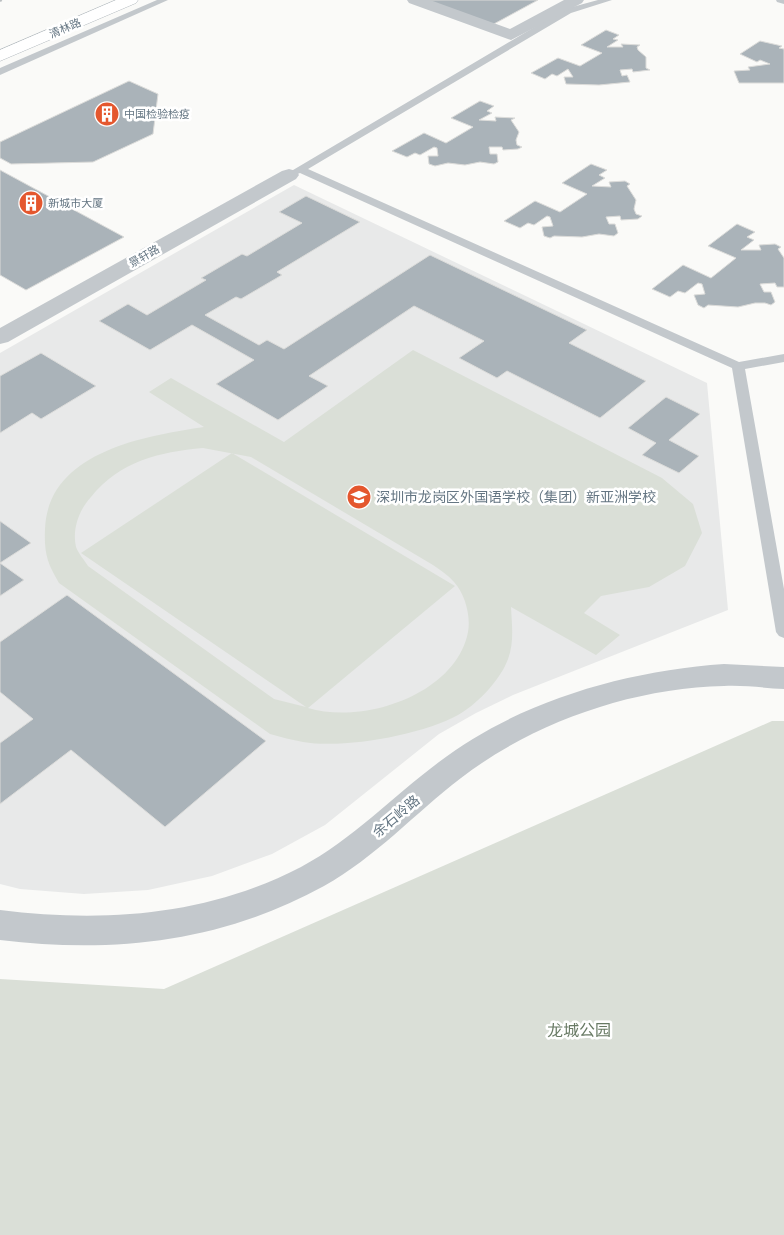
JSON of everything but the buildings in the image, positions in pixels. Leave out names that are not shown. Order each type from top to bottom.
[{"type":"main road","name":"清林路","points":[[0,56],[130,0]]},
{"type":"street","points":[[415,0],[510,35],[576,0]]},
{"type":"street","name":"景轩路","points":[[0,337],[294,172]]},
{"type":"street","name":"余石岭路","points":[[0,925],[28,930],[77,933],[126,931],[175,924],[224,912],[287,888],[352,852],[465,759],[534,722],[579,704],[645,686],[724,675],[784,678]]},
{"type":"lane","points":[[0,72],[164,0]]},
{"type":"lane","points":[[294,172],[568,12],[608,0]]},
{"type":"lane","points":[[780,0],[784,1]]},
{"type":"lane","points":[[294,172],[738,366],[784,358]]},
{"type":"lane","points":[[738,366],[784,632]]},
{"type":"shaded area","name":"深圳市龙岗区外国语学校（集团）新亚洲学校","points":[[294,185],[707,383],[728,610],[513,695],[476,713],[439,734],[325,825],[272,854],[212,876],[148,890],[84,894],[20,889],[0,884],[0,353]]},
{"type":"green space","points":[[413,350],[662,478],[693,504],[702,533],[685,566],[649,587],[601,596],[584,613],[620,635],[596,655],[511,607],[512,644],[508,659],[496,680],[472,706],[458,715],[424,729],[382,739],[339,744],[303,742],[270,734],[59,583],[49,563],[45,545],[45,529],[50,503],[63,482],[81,465],[103,453],[128,443],[204,427],[149,392],[171,378],[284,442]],"holes":[[[203,448],[231,453],[81,553],[306,707],[274,699],[88,566],[76,547],[76,527],[83,508],[102,485],[128,467],[171,452]],[[233,454],[251,457],[433,565],[447,575],[458,587],[468,612],[468,632],[460,654],[446,672],[427,688],[404,700],[380,708],[355,712],[330,712],[308,708],[455,586]]]},
{"type":"green space","name":"龙城公园","points":[[772,721],[784,721],[784,1235],[0,1235],[0,979],[164,989]]},
{"type":"place","name":"中国检验检疫","points":[[107,114]]},
{"type":"place","name":"新城市大厦","points":[[31,203]]},
{"type":"place","name":"深圳市龙岗区外国语学校（集团）新亚洲学校","points":[[359,497]]}]
